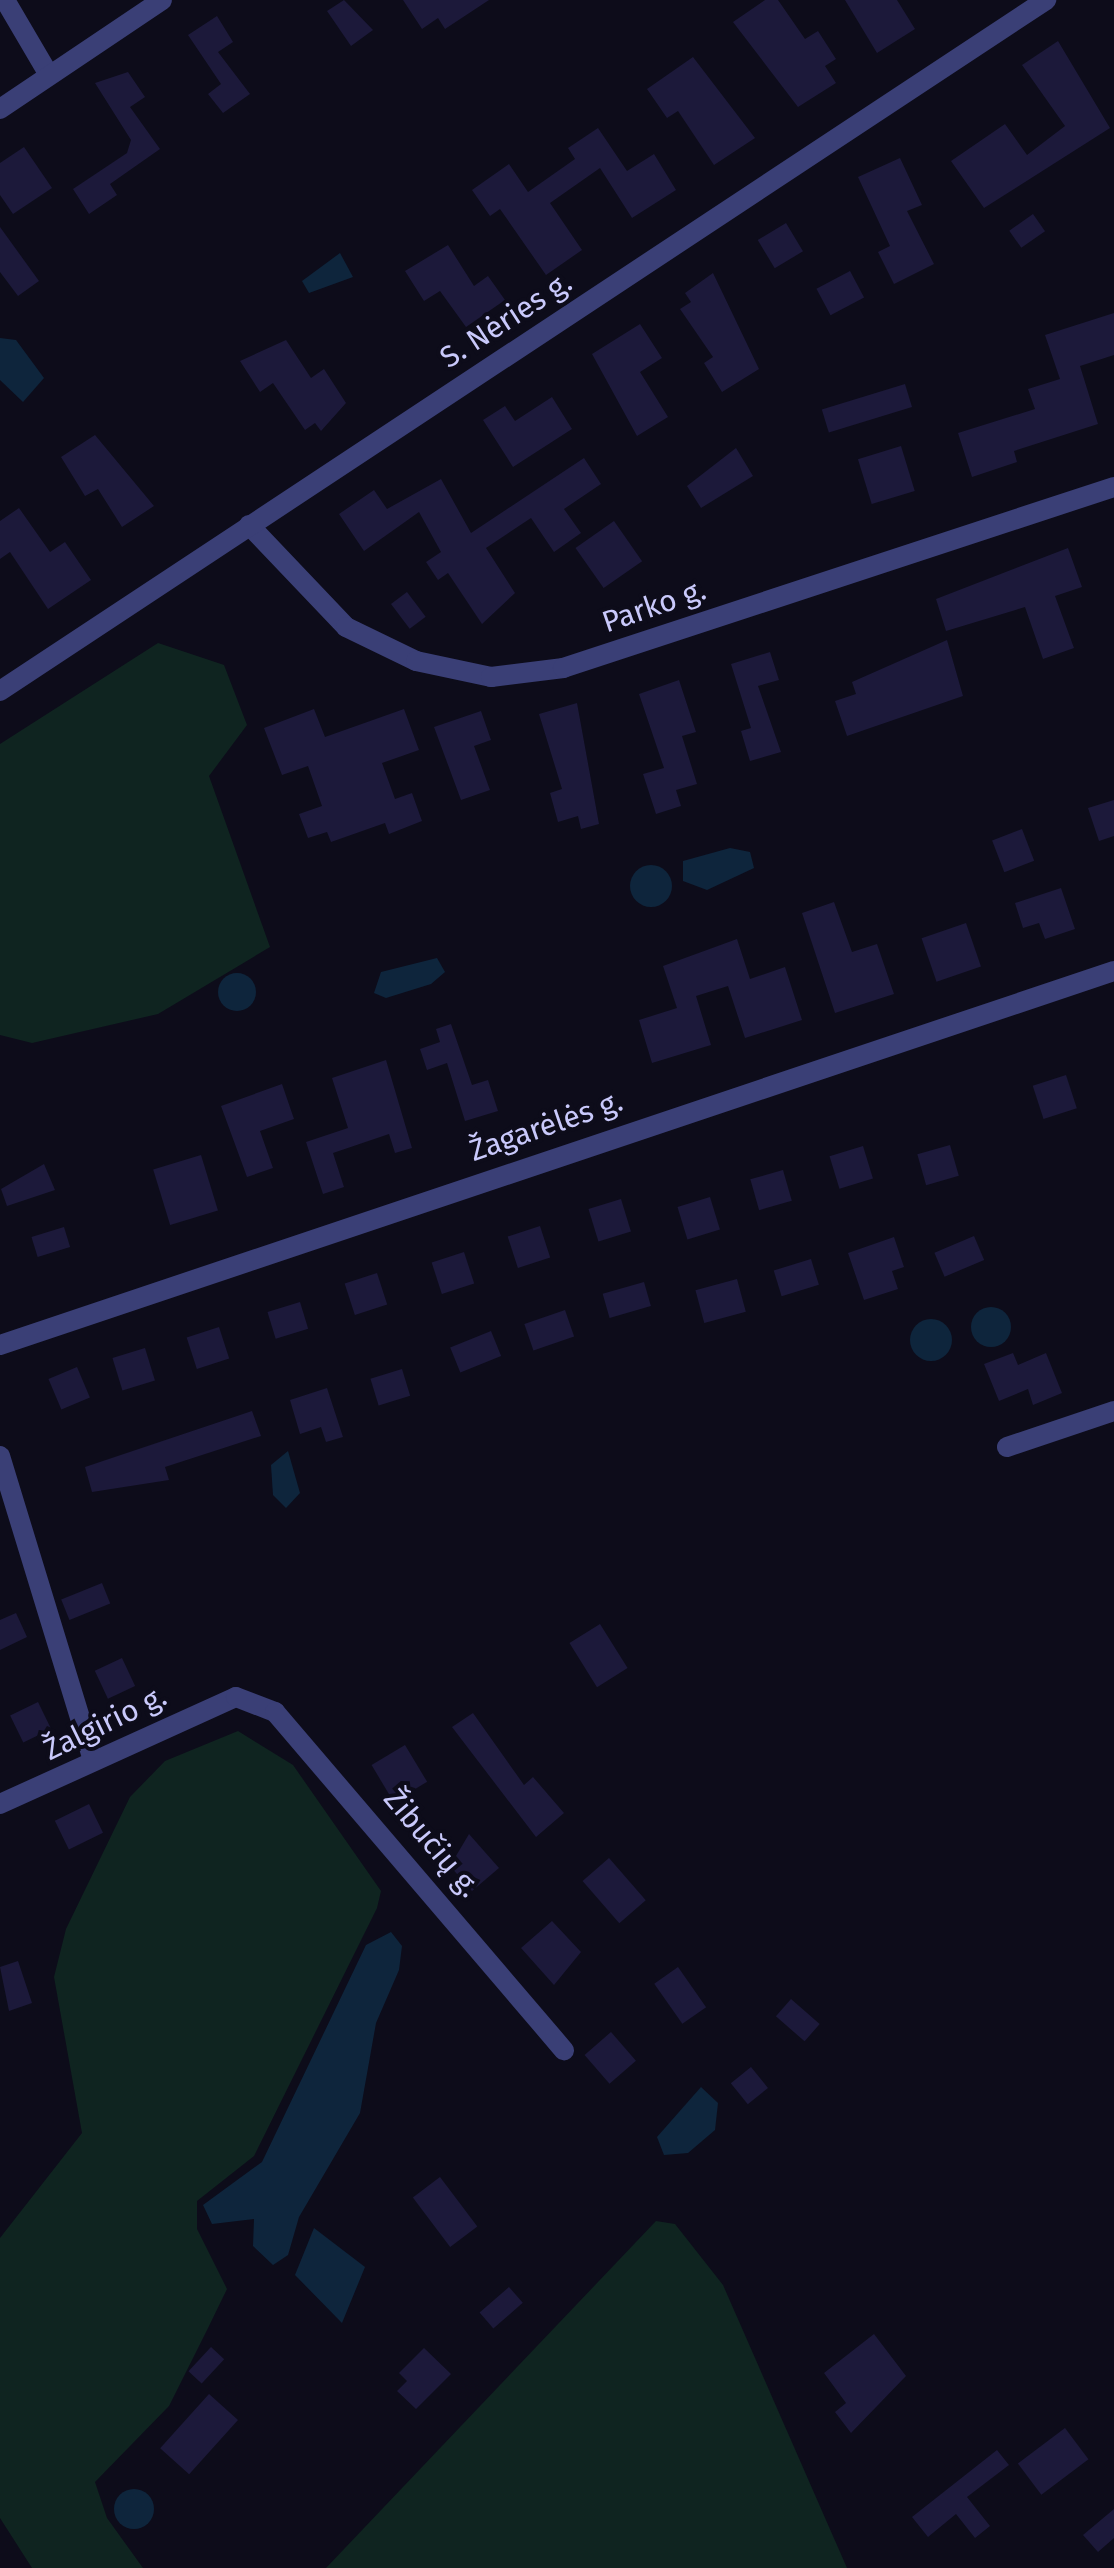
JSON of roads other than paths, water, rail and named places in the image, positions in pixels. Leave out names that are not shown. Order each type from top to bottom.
[{"type":"street","points":[[5,0],[48,75]]},
{"type":"street","points":[[0,109],[162,0]]},
{"type":"street","name":"S. Nėries g.","points":[[0,691],[1046,0]]},
{"type":"street","name":"Parko g.","points":[[249,525],[346,627],[416,660],[491,677],[564,668],[1114,488]]},
{"type":"street","name":"Žagarėlės g.","points":[[0,1345],[1114,971]]},
{"type":"street","points":[[1007,1448],[1114,1410]]},
{"type":"street","points":[[0,1456],[93,1761]]},
{"type":"street","name":"Žalgirio g.","points":[[0,1804],[236,1698]]},
{"type":"street","name":"Žibučių g.","points":[[236,1698],[275,1712],[330,1767],[564,2050]]},
{"type":"water","points":[[340,253],[353,277],[309,293],[302,281]]},
{"type":"water","points":[[0,338],[16,340],[44,378],[23,402],[0,380]]},
{"type":"water","points":[[730,848],[750,852],[754,868],[707,890],[683,881],[683,861]]},
{"type":"water","points":[[651,865],[666,871],[672,886],[666,901],[651,907],[636,901],[630,886],[636,871]]},
{"type":"water","points":[[437,958],[445,972],[431,984],[386,998],[374,993],[381,972]]},
{"type":"water","points":[[237,973],[251,978],[256,992],[251,1006],[237,1011],[223,1006],[218,992],[223,978]]},
{"type":"water","points":[[991,1307],[1005,1313],[1011,1327],[1005,1341],[991,1347],[977,1341],[971,1327],[977,1313]]},
{"type":"water","points":[[931,1319],[946,1325],[952,1340],[946,1355],[931,1361],[916,1355],[910,1340],[916,1325]]},
{"type":"water","points":[[288,1451],[300,1493],[286,1508],[273,1495],[271,1465]]},
{"type":"water","points":[[391,1932],[402,1946],[399,1970],[376,2023],[360,2113],[299,2217],[288,2255],[273,2265],[253,2246],[254,2219],[212,2224],[203,2205],[262,2162],[366,1945]]},
{"type":"water","points":[[701,2087],[718,2103],[715,2130],[688,2153],[664,2155],[657,2137]]},
{"type":"water","points":[[314,2228],[365,2267],[342,2323],[295,2275]]},
{"type":"water","points":[[134,2489],[148,2495],[154,2509],[148,2523],[134,2529],[120,2523],[114,2509],[120,2495]]}]
